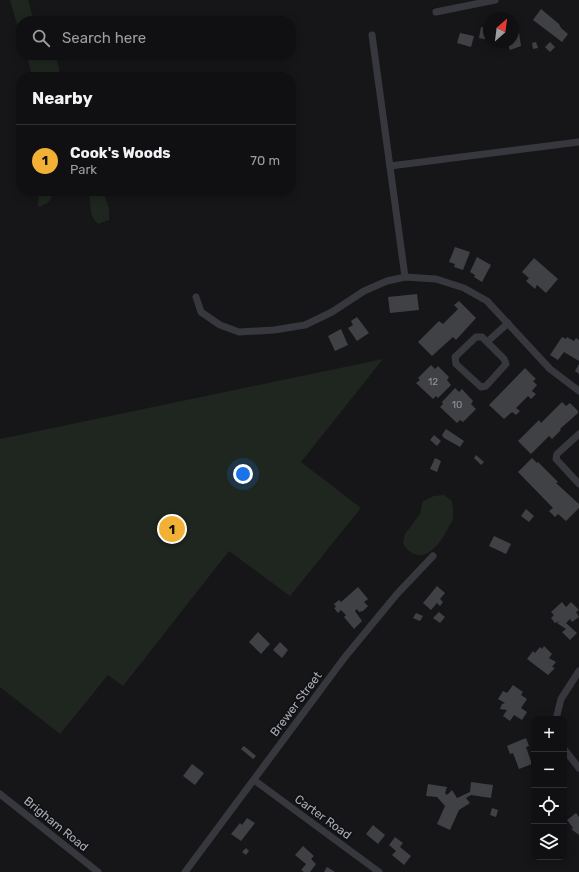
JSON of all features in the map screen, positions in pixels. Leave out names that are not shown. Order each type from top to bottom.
[{"type":"street","points":[[436,12],[495,0]]},
{"type":"street","points":[[372,35],[405,277]]},
{"type":"street","points":[[390,166],[579,142]]},
{"type":"street","points":[[196,297],[201,312],[220,325],[240,332],[274,330],[305,324],[332,312],[364,291],[387,281],[405,277],[436,279],[464,288],[487,300],[550,369],[579,391]]},
{"type":"street","points":[[487,342],[508,323]]},
{"type":"street","points":[[476,336],[482,337],[487,342],[504,359],[506,364],[486,386],[480,387],[456,364],[454,359],[476,336]]},
{"type":"street","points":[[579,434],[557,454],[556,459],[579,484]]},
{"type":"street","name":"Brewer Street","points":[[185,872],[345,657],[397,594],[433,556]]},
{"type":"street","points":[[557,716],[561,699],[579,672]]},
{"type":"street","points":[[566,752],[579,768]]},
{"type":"street","name":"Carter Road","points":[[254,780],[379,872]]},
{"type":"street","name":"Brigham Road","points":[[0,794],[98,872]]},
{"type":"shaded area","points":[[10,0],[28,0],[33,16],[16,16],[16,21]]},
{"type":"shaded area","points":[[28,60],[57,60],[59,67],[59,72],[31,72]]},
{"type":"shaded area","points":[[39,196],[51,196],[48,202],[38,207]]},
{"type":"shaded area","points":[[89,196],[105,196],[109,208],[109,220],[98,224],[93,218]]},
{"type":"shaded area","points":[[383,359],[301,462],[361,508],[290,596],[229,551],[123,686],[108,675],[60,734],[0,687],[0,439]]},
{"type":"shaded area","points":[[444,495],[452,501],[452,521],[440,542],[434,548],[422,555],[416,555],[409,551],[403,544],[405,534],[420,514],[423,501],[434,496]]},
{"type":"building","points":[[541,9],[559,24],[568,34],[562,42],[533,20]]},
{"type":"building","points":[[481,27],[483,27],[483,39],[479,38]]},
{"type":"building","points":[[460,33],[474,36],[471,47],[457,43]]},
{"type":"building","points":[[519,33],[521,46],[519,47]]},
{"type":"building","points":[[536,42],[538,48],[533,49],[532,43]]},
{"type":"building","points":[[550,42],[555,47],[550,52],[545,47]]},
{"type":"building","points":[[455,247],[470,252],[463,270],[454,267],[455,264],[449,262]]},
{"type":"building","points":[[477,257],[491,265],[482,282],[474,277],[475,275],[470,272]]},
{"type":"building","points":[[534,258],[558,279],[546,293],[537,285],[535,289],[526,281],[529,278],[522,272]]},
{"type":"building","points":[[417,294],[419,310],[390,313],[388,297]]},
{"type":"building","points":[[459,301],[476,318],[456,340],[453,337],[432,356],[418,342],[439,321],[443,324],[458,309],[454,305]]},
{"type":"building","points":[[357,317],[369,333],[357,341],[348,328],[353,325],[351,321]]},
{"type":"building","points":[[341,329],[348,345],[335,351],[328,336]]},
{"type":"building","points":[[562,337],[566,339],[567,337],[574,341],[576,338],[579,340],[579,361],[564,352],[558,360],[550,355]]},
{"type":"building","points":[[579,364],[579,374],[575,371]]},
{"type":"building","points":[[431,365],[435,369],[438,366],[449,377],[447,380],[451,385],[438,398],[436,396],[433,399],[416,383],[420,380],[418,378]]},
{"type":"building","points":[[525,368],[536,379],[533,381],[537,385],[532,391],[536,394],[531,399],[528,396],[516,408],[520,411],[516,415],[512,412],[504,419],[489,405]]},
{"type":"building","points":[[455,388],[459,392],[462,389],[473,401],[471,404],[476,409],[463,422],[460,420],[457,423],[440,407],[443,404],[442,402]]},
{"type":"building","points":[[562,402],[566,406],[570,403],[578,411],[578,413],[560,429],[561,430],[552,439],[549,436],[531,454],[518,441],[539,420],[541,423]]},
{"type":"building","points":[[446,429],[464,441],[460,447],[444,438],[442,435]]},
{"type":"building","points":[[434,435],[441,441],[437,446],[430,440]]},
{"type":"building","points":[[476,455],[484,462],[481,465],[474,458]]},
{"type":"building","points":[[435,458],[441,461],[437,472],[430,469]]},
{"type":"building","points":[[532,458],[537,463],[538,462],[558,482],[556,483],[579,504],[579,508],[566,521],[558,514],[555,517],[549,511],[553,508],[518,472]]},
{"type":"building","points":[[526,509],[534,516],[529,522],[521,516]]},
{"type":"building","points":[[494,536],[511,544],[506,554],[489,546]]},
{"type":"building","points":[[437,586],[445,593],[440,599],[443,602],[440,606],[437,603],[431,610],[423,603]]},
{"type":"building","points":[[358,587],[368,599],[364,602],[368,606],[363,611],[359,612],[357,609],[355,611],[362,621],[354,629],[344,617],[346,615],[341,610],[338,613],[334,608],[336,607],[334,604],[339,600],[341,602]]},
{"type":"building","points":[[562,602],[566,607],[571,602],[579,610],[576,612],[579,617],[572,622],[570,619],[566,623],[577,633],[570,640],[562,632],[566,629],[557,623],[560,621],[555,623],[551,618],[554,615],[551,612]]},
{"type":"building","points":[[439,612],[445,617],[440,623],[433,618]]},
{"type":"building","points":[[416,613],[423,616],[420,621],[413,618]]},
{"type":"building","points":[[258,632],[270,644],[261,654],[249,642]]},
{"type":"building","points":[[280,642],[288,650],[282,658],[273,650]]},
{"type":"building","points":[[544,646],[552,654],[549,658],[556,662],[552,667],[555,668],[548,675],[527,659],[533,651],[535,653],[540,647],[542,649]]},
{"type":"building","points":[[513,685],[523,692],[521,695],[527,699],[521,708],[527,712],[522,720],[514,715],[510,721],[503,716],[507,710],[500,709],[502,704],[505,703],[498,699],[503,691],[507,693]]},
{"type":"building","points":[[526,738],[529,746],[526,747],[531,764],[519,769],[513,753],[510,754],[507,746]]},
{"type":"building","points":[[244,746],[256,756],[253,759],[241,749]]},
{"type":"building","points":[[192,764],[204,773],[195,785],[183,776]]},
{"type":"building","points":[[471,782],[493,785],[491,798],[471,795],[466,798],[470,803],[459,810],[450,830],[437,824],[445,806],[437,797],[426,796],[428,784],[447,787],[445,793],[447,795],[452,790],[457,798],[470,792]]},
{"type":"building","points":[[492,808],[498,810],[496,817],[490,815]]},
{"type":"building","points":[[576,813],[579,817],[579,835],[571,829],[573,828],[567,820]]},
{"type":"building","points":[[247,818],[255,823],[241,841],[231,834],[240,823],[242,825]]},
{"type":"building","points":[[373,825],[385,835],[378,844],[366,834]]},
{"type":"building","points":[[395,837],[403,843],[400,847],[411,856],[404,865],[392,855],[396,851],[389,845]]},
{"type":"building","points":[[303,846],[314,856],[311,859],[316,864],[310,872],[304,872],[301,870],[306,864],[295,855]]},
{"type":"building","points":[[246,848],[249,851],[246,855],[242,852]]},
{"type":"building","points":[[327,867],[335,872],[324,872]]},
{"type":"place","name":"Cook's Woods","points":[[172,529]]}]
